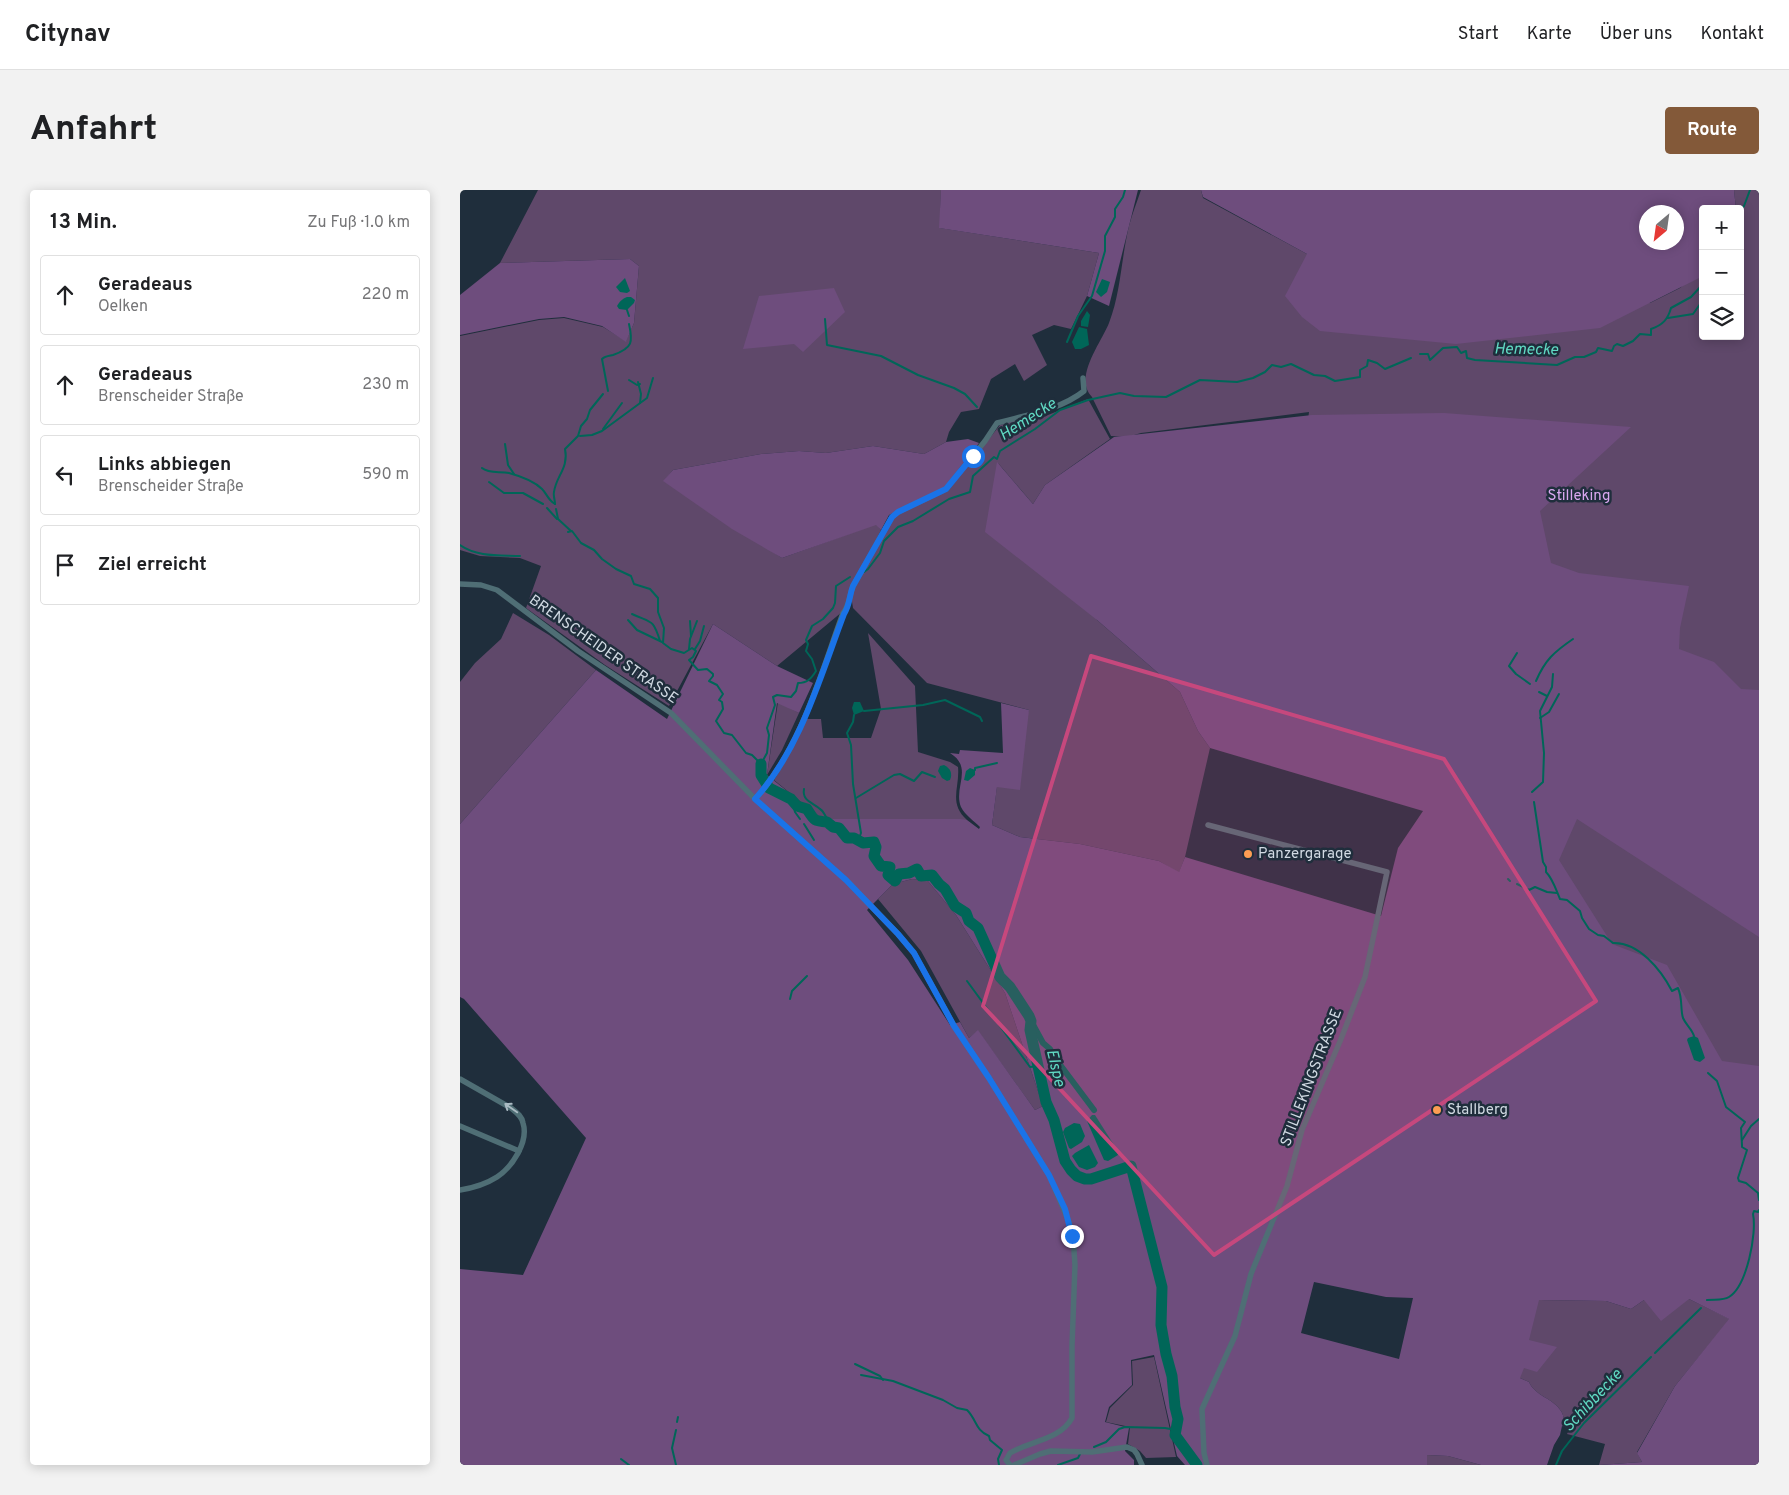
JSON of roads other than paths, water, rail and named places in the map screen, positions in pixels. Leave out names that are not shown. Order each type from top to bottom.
[{"type":"street","points":[[755,799],[781,767],[819,681],[844,614],[849,607],[853,586],[892,517],[898,512],[946,489],[985,441],[997,423],[1040,412],[1070,400],[1084,391],[1083,378]]},
{"type":"street","name":"BRENSCHEIDER STRASSE","points":[[460,584],[490,586],[497,590],[571,646],[672,712],[755,799],[846,880],[914,953],[954,1026],[989,1078],[1049,1175],[1065,1209],[1072,1236],[1075,1265],[1072,1418],[1069,1424],[1061,1430],[1010,1453],[1006,1460],[1010,1465]]},
{"type":"street","name":"STILLEKINGSTRASSE","points":[[1206,1465],[1202,1408],[1234,1336],[1251,1274],[1287,1186],[1302,1130],[1365,977],[1387,872],[1208,825]]},
{"type":"street","points":[[460,1079],[511,1108],[524,1123],[519,1151],[499,1176],[490,1182],[460,1190]]},
{"type":"street","points":[[460,1126],[519,1151]]},
{"type":"street","points":[[1014,1465],[1051,1451],[1092,1452],[1126,1447],[1138,1454],[1142,1465]]},
{"type":"waterway","points":[[1067,342],[1078,316],[1092,296],[1105,251],[1105,236],[1115,217],[1115,209],[1125,190]]},
{"type":"waterway","name":"Hemecke","points":[[1744,206],[1750,190]]},
{"type":"waterway","name":"Hemecke","points":[[1420,354],[1428,354],[1430,360],[1443,348],[1457,347],[1461,353],[1466,351],[1467,358],[1475,360],[1557,365],[1575,357],[1584,357],[1596,352],[1598,348],[1612,351],[1617,344],[1623,346],[1633,341],[1640,334],[1651,335],[1651,329],[1659,326],[1664,321],[1671,308],[1691,297],[1699,288]]},
{"type":"waterway","points":[[1668,318],[1693,314],[1699,306]]},
{"type":"waterway","points":[[627,310],[629,316]]},
{"type":"waterway","points":[[825,319],[827,345],[881,356],[918,375],[954,388],[965,394],[977,407]]},
{"type":"waterway","points":[[608,391],[602,359],[628,347],[631,340],[629,324]]},
{"type":"waterway","name":"Hemecke","points":[[864,572],[880,553],[884,541],[898,527],[913,521],[949,499],[970,492],[973,476],[994,457],[997,459],[1000,451],[1035,429],[1060,410],[1088,400],[1120,393],[1134,396],[1166,397],[1200,380],[1237,382],[1253,378],[1265,372],[1272,365],[1281,367],[1291,364],[1314,375],[1325,376],[1335,381],[1360,377],[1360,370],[1367,366],[1368,360],[1377,363],[1385,369],[1411,358]]},
{"type":"waterway","points":[[580,436],[592,435],[602,431],[647,398],[653,378]]},
{"type":"waterway","points":[[629,380],[637,385],[640,384]]},
{"type":"waterway","points":[[638,382],[641,394],[640,403]]},
{"type":"waterway","points":[[555,504],[555,486],[564,467],[565,449],[578,436],[590,410],[603,394]]},
{"type":"waterway","points":[[603,429],[622,403]]},
{"type":"waterway","points":[[505,444],[508,465],[514,474]]},
{"type":"waterway","points":[[482,468],[491,472],[509,473],[531,481],[539,486],[555,504]]},
{"type":"waterway","points":[[489,482],[504,493],[523,493],[543,504]]},
{"type":"waterway","points":[[547,508],[557,519]]},
{"type":"waterway","points":[[556,509],[558,519],[571,531]]},
{"type":"waterway","points":[[568,532],[572,531],[581,543],[594,550],[602,559],[616,569],[631,576],[634,584],[650,589],[658,598],[658,612],[664,628],[663,643],[671,649],[684,653],[692,648],[696,651],[689,660],[698,670],[707,669],[713,674],[709,681],[717,685],[723,694],[719,700],[722,702],[723,709],[716,721],[724,733],[732,735],[746,753],[752,755],[761,764],[767,753],[769,735],[767,728],[775,705],[773,697],[777,695],[791,697],[796,691],[798,683],[808,680],[816,671],[812,659],[806,651],[808,644],[806,640],[812,626],[823,619],[833,608],[836,586],[850,577]]},
{"type":"waterway","points":[[460,545],[474,552],[520,556]]},
{"type":"waterway","points":[[632,614],[650,622],[655,628],[660,641]]},
{"type":"waterway","points":[[628,620],[637,630],[662,642]]},
{"type":"waterway","points":[[690,621],[691,636]]},
{"type":"waterway","points":[[689,649],[690,639],[697,621]]},
{"type":"waterway","points":[[695,649],[700,641],[704,626]]},
{"type":"waterway","points":[[1536,681],[1551,657],[1573,639]]},
{"type":"waterway","points":[[1517,653],[1509,666],[1516,674],[1530,684]]},
{"type":"waterway","name":"Schibbecke","points":[[1532,792],[1543,782],[1544,753],[1540,711],[1552,687],[1553,674]]},
{"type":"waterway","points":[[1539,692],[1547,696]]},
{"type":"waterway","points":[[1540,718],[1549,712],[1559,694]]},
{"type":"waterway","points":[[864,711],[923,705],[945,700],[980,717],[982,721]]},
{"type":"waterway","points":[[854,715],[853,722],[847,733],[851,745],[853,784],[861,833],[858,841]]},
{"type":"waterway","points":[[975,770],[975,768],[997,763]]},
{"type":"waterway","name":"Elspe","points":[[761,764],[761,775],[769,788],[791,799],[797,806],[807,809],[814,819],[827,822],[833,827],[839,828],[847,838],[854,838],[863,843],[874,842],[876,847],[874,856],[881,866],[890,867],[888,875],[895,881],[899,874],[909,873],[917,869],[921,876],[932,875],[945,889],[955,906],[966,913],[969,921],[978,928],[1000,977],[1010,987],[1029,1016],[1031,1021],[1030,1030],[1046,1102],[1054,1120],[1065,1161],[1071,1170],[1077,1176],[1091,1179],[1131,1166],[1162,1287],[1161,1325],[1172,1376],[1178,1419],[1175,1435],[1197,1465]]},
{"type":"waterway","points":[[856,798],[894,775],[900,774],[914,781],[922,772],[935,777]]},
{"type":"waterway","points":[[804,789],[806,799],[821,810],[839,828]]},
{"type":"waterway","name":"Schibbecke","points":[[1534,802],[1543,862],[1560,899],[1567,900],[1580,911],[1589,929],[1598,935],[1604,936],[1613,943],[1623,944],[1640,952],[1662,974],[1672,991],[1678,988],[1683,1018],[1694,1036]]},
{"type":"waterway","points":[[797,806],[794,808],[800,819]]},
{"type":"waterway","points":[[804,824],[814,840]]},
{"type":"waterway","points":[[1517,884],[1529,890],[1535,887],[1547,892],[1557,893]]},
{"type":"waterway","points":[[790,999],[792,991],[807,976]]},
{"type":"waterway","points":[[967,981],[1030,1067],[1039,1066]]},
{"type":"waterway","points":[[1031,1021],[1043,1043],[1050,1049],[1094,1110]]},
{"type":"waterway","name":"Schibbecke","points":[[1708,1073],[1717,1081],[1726,1107],[1745,1122],[1741,1128],[1742,1147],[1747,1150],[1738,1178],[1739,1181],[1746,1183],[1758,1193],[1759,1200]]},
{"type":"waterway","points":[[1742,1140],[1751,1126],[1759,1119]]},
{"type":"waterway","name":"Schibbecke","points":[[1707,1300],[1729,1297],[1741,1282],[1746,1271],[1752,1246],[1753,1214],[1754,1211],[1758,1212],[1759,1210]]},
{"type":"waterway","name":"Schibbecke","points":[[1655,1353],[1701,1308]]},
{"type":"waterway","name":"Schibbecke","points":[[1556,1465],[1562,1451],[1584,1423],[1651,1357]]},
{"type":"waterway","points":[[855,1364],[880,1376],[883,1380]]},
{"type":"waterway","points":[[861,1375],[893,1381],[943,1400],[957,1408],[967,1410],[981,1431],[989,1436],[990,1440],[1002,1450],[998,1459],[999,1465]]},
{"type":"waterway","points":[[677,1422],[678,1417]]},
{"type":"waterway","points":[[1094,1447],[1106,1442],[1119,1429],[1125,1427],[1176,1430]]},
{"type":"waterway","points":[[676,1430],[672,1448],[676,1465]]},
{"type":"waterway","points":[[1058,1465],[1078,1458],[1080,1454]]},
{"type":"waterway","points":[[621,1459],[629,1465]]},
{"type":"place","name":"Panzergarage","points":[[1248,854]]},
{"type":"place","name":"Stallberg","points":[[1437,1110]]},
{"type":"park label","name":"Stilleking","points":[[1579,496]]}]
